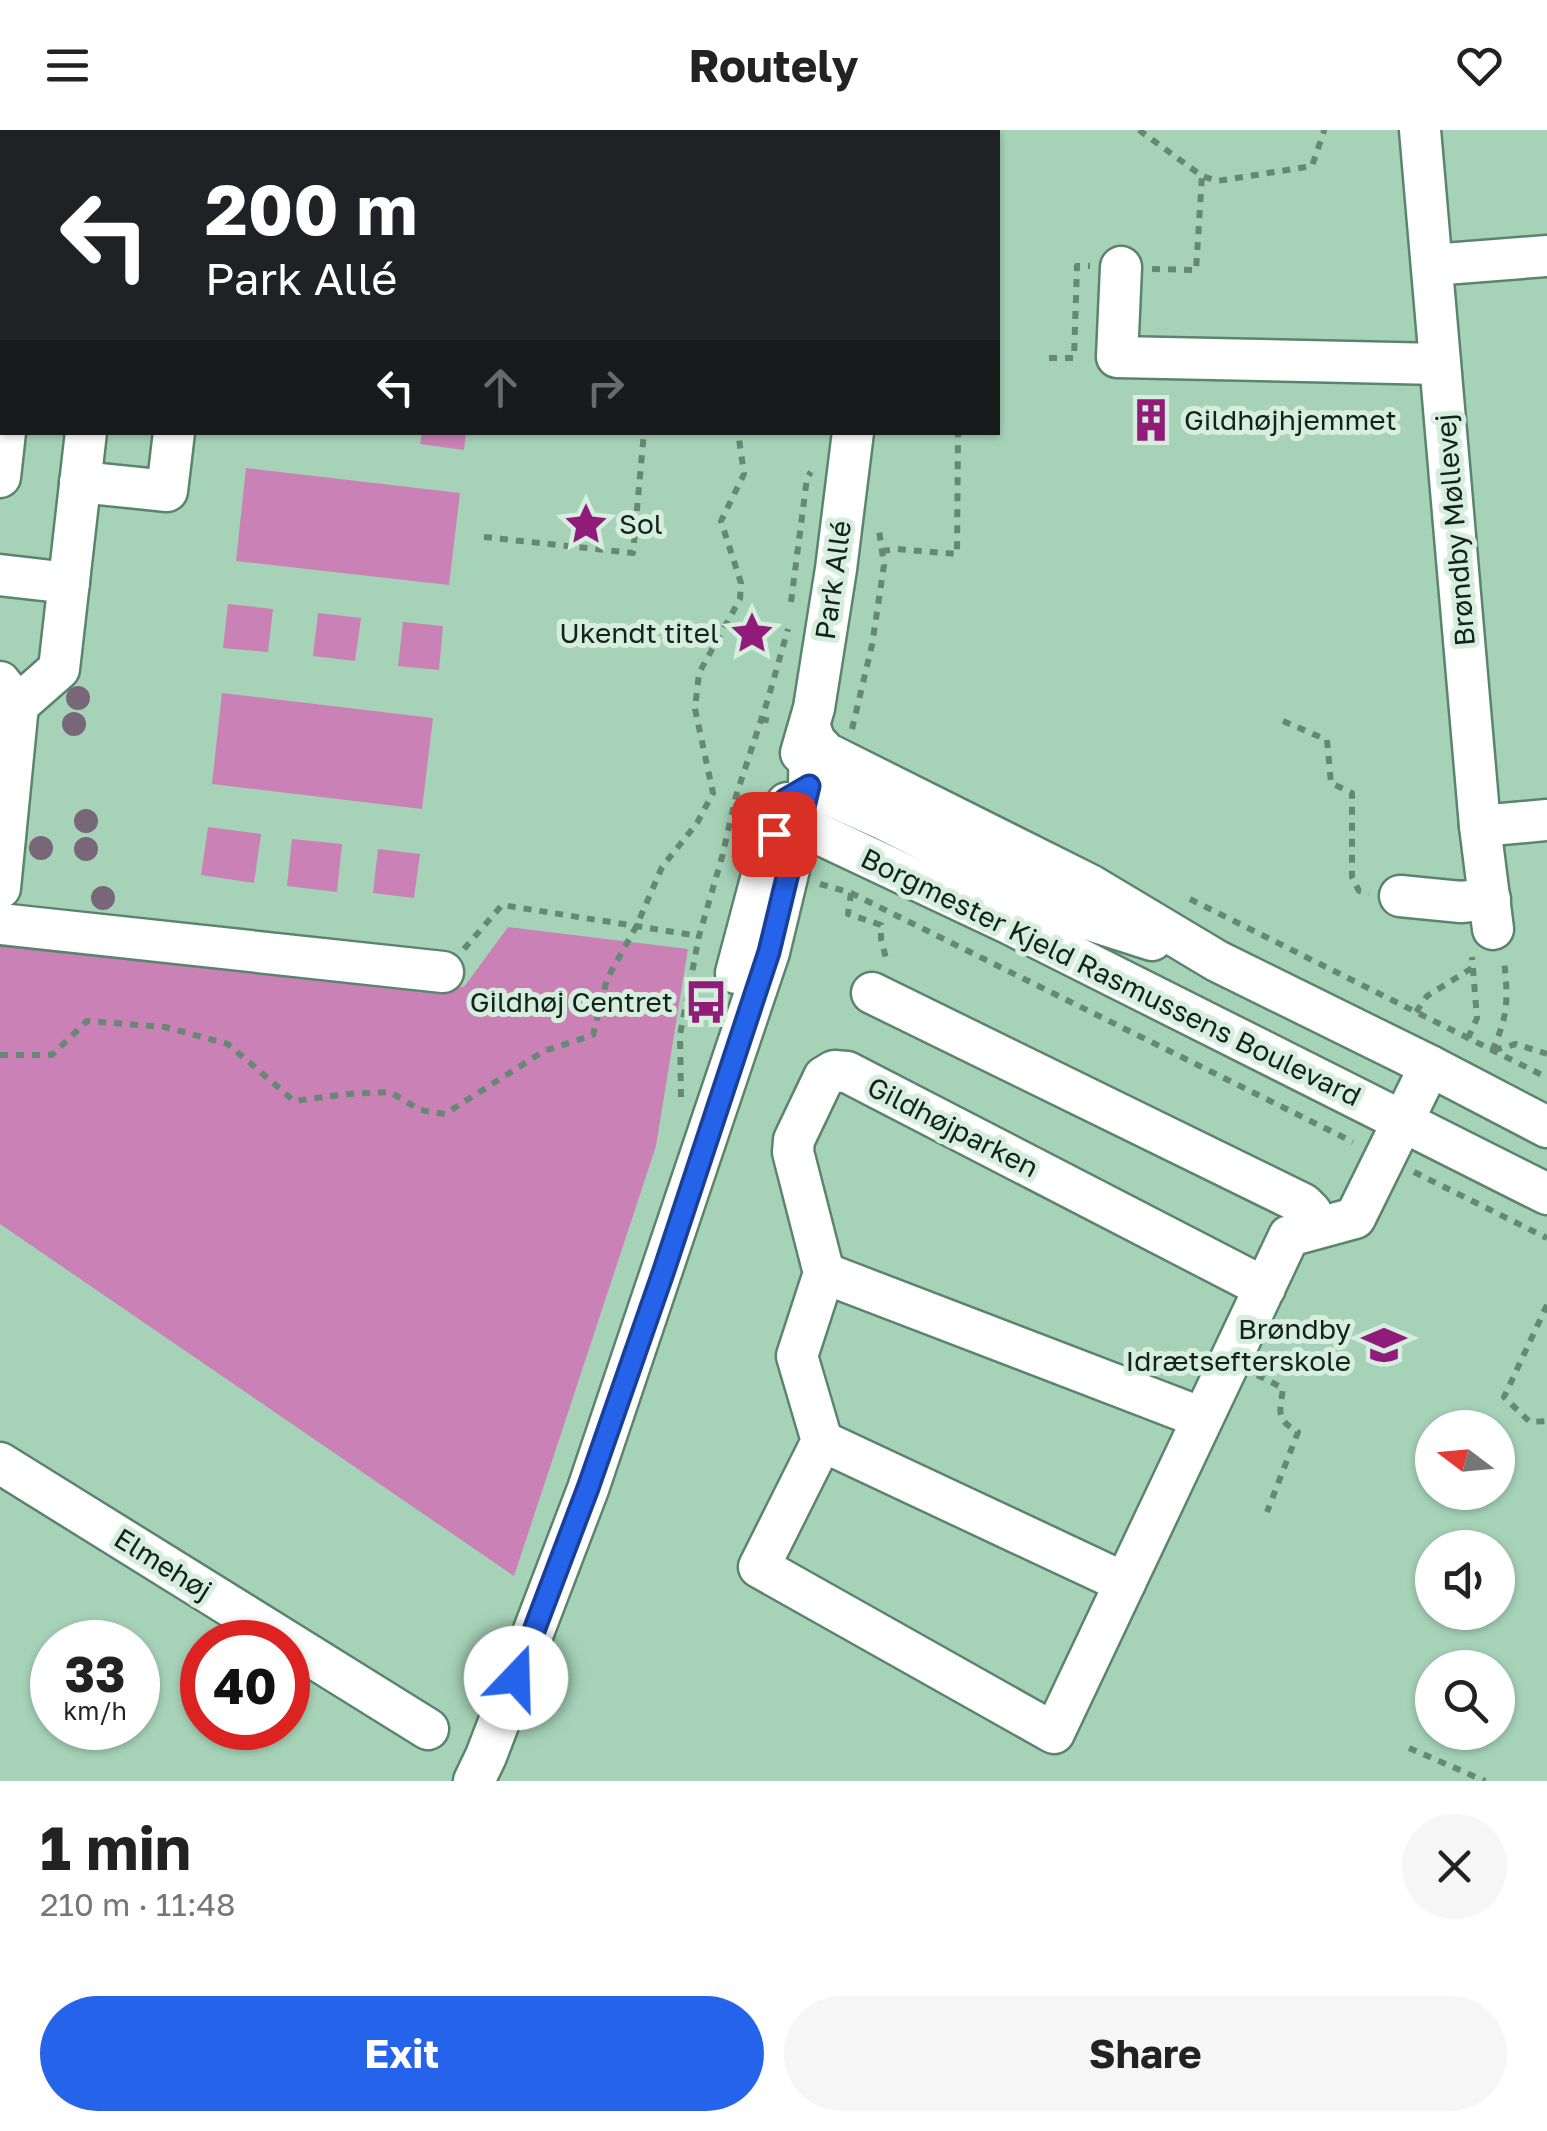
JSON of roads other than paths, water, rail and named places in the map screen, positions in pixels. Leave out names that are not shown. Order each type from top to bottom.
[{"type":"street","name":"Brøndby Møllevej","points":[[1400,896],[1461,902],[1492,914],[1480,826],[1420,130]]},
{"type":"street","points":[[1432,264],[1547,256]]},
{"type":"street","points":[[1122,267],[1117,357],[1440,364]]},
{"type":"street","points":[[0,477],[5,435]]},
{"type":"street","points":[[0,888],[9,693],[60,669],[86,435]]},
{"type":"street","points":[[80,482],[167,491],[174,435]]},
{"type":"street","name":"Park Allé","points":[[474,1781],[588,1488],[769,952],[798,804],[836,569],[852,435]]},
{"type":"street","points":[[0,575],[69,583]]},
{"type":"street","name":"Borgmester Kjeld Rasmussens Boulevard","points":[[810,728],[826,753],[1090,885],[1217,961],[1547,1127]]},
{"type":"street","name":"Borgmester Kjeld Rasmussens Boulevard","points":[[798,804],[885,820],[1077,916],[1217,961]]},
{"type":"street","name":"Borgmester Kjeld Rasmussens Boulevard","points":[[798,804],[1010,924],[1547,1194]]},
{"type":"street","points":[[1480,826],[1547,820]]},
{"type":"street","points":[[0,924],[443,972]]},
{"type":"street","points":[[872,993],[1303,1204],[1311,1212],[1316,1228]]},
{"type":"street","points":[[1202,1418],[824,1273],[796,1356],[822,1442],[759,1567],[1054,1734],[1289,1236],[1355,1218],[1430,1066]]},
{"type":"street","name":"Gildhøjparken","points":[[824,1273],[793,1152],[794,1140],[824,1077],[834,1071],[847,1072],[1264,1288]]},
{"type":"street","points":[[822,1442],[1124,1584]]},
{"type":"street","name":"Elmehøj","points":[[0,1463],[428,1728]]},
{"type":"place","name":"Gildhøjhjemmet","points":[[1151,420]]},
{"type":"place","name":"Sol","points":[[586,524]]},
{"type":"place","name":"Ukendt titel","points":[[752,633]]},
{"type":"place","name":"Gildhøj Centret","points":[[706,1002]]},
{"type":"place","name":"Brøndby Idrætsefterskole","points":[[1384,1345]]}]
